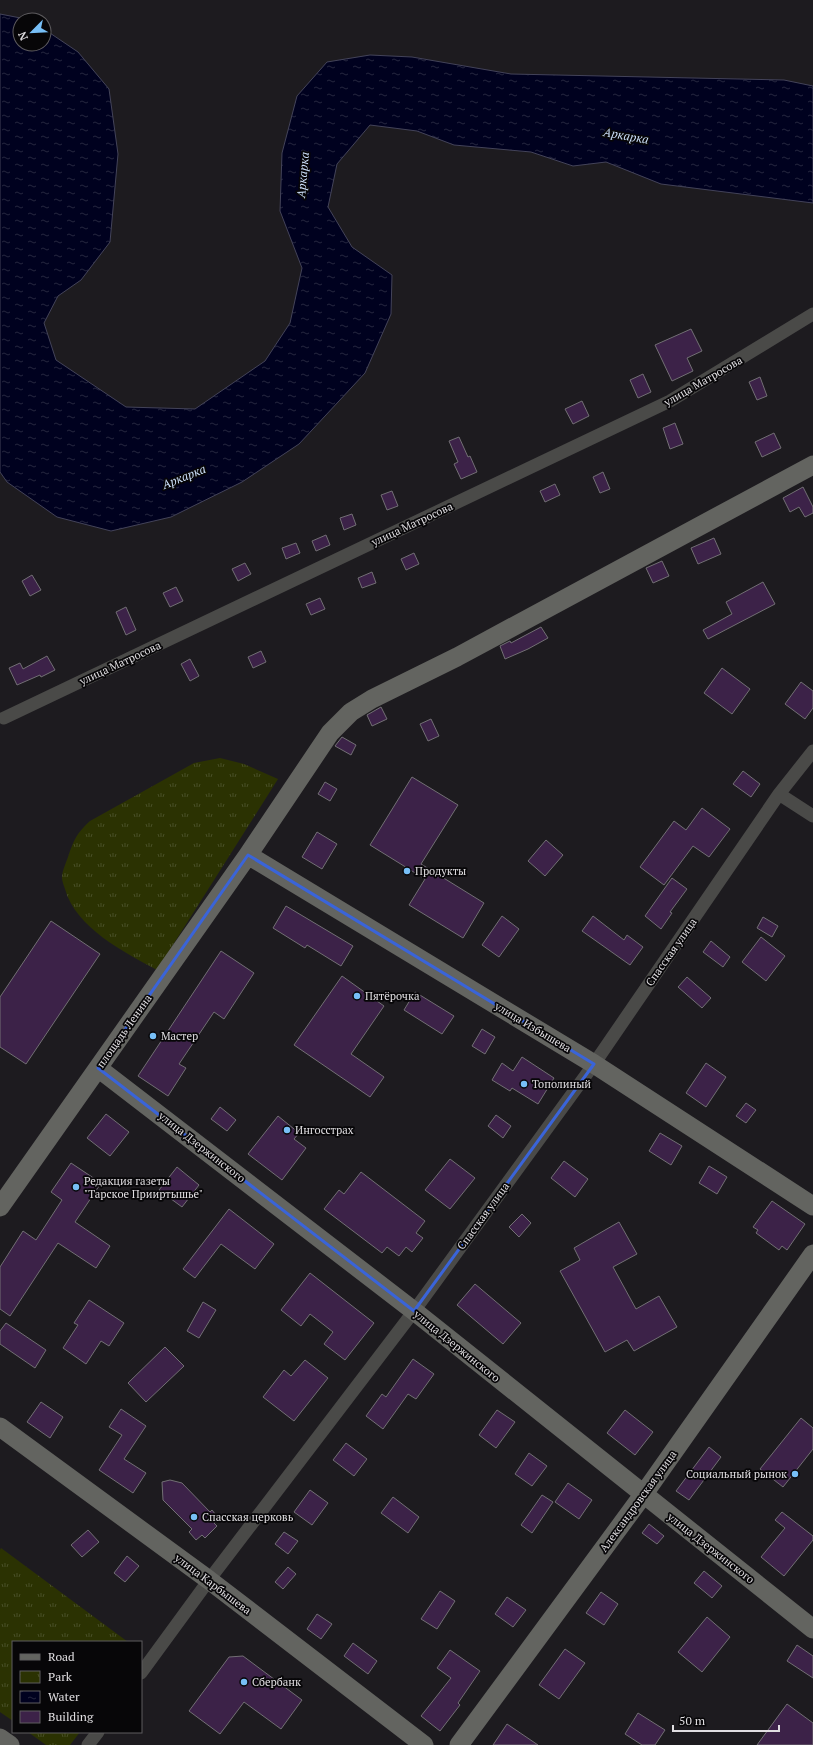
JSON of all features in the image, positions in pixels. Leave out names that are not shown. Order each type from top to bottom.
[{"type":"street","name":"улица Матросова","points":[[1,716],[670,401],[813,314]]},
{"type":"street","name":"площадь Ленина","points":[[0,1206],[248,855],[330,733],[351,712],[372,699],[464,653],[813,465]]},
{"type":"street","name":"Спасская улица","points":[[142,1672],[209,1580],[414,1311],[594,1064],[780,794],[813,751]]},
{"type":"street","points":[[780,794],[813,816]]},
{"type":"street","name":"улица Избышева","points":[[248,855],[594,1064],[813,1206]]},
{"type":"street","name":"улица Дзержинского","points":[[98,1068],[414,1311],[813,1629]]},
{"type":"street","name":"Александровская улица","points":[[459,1745],[643,1494],[813,1254]]},
{"type":"street","name":"улица Карбышева","points":[[0,1427],[209,1580],[424,1745]]},
{"type":"street","points":[[88,1745],[97,1733]]},
{"type":"street","points":[[0,1738],[10,1745]]},
{"type":"highlighted area","points":[[248,855],[594,1064],[414,1311],[98,1068]]},
{"type":"green space","points":[[220,758],[244,764],[278,779],[157,970],[116,947],[90,927],[79,916],[65,889],[62,879],[63,870],[76,838],[90,821],[194,763]]},
{"type":"green space","points":[[1,1548],[127,1641],[12,1641],[12,1720],[0,1712]]},
{"type":"green space","points":[[29,1733],[79,1733],[70,1745],[46,1745]]},
{"type":"water","name":"Аркарка","points":[[0,14],[12,16],[12,52],[52,52],[52,34],[78,52],[109,89],[118,154],[110,242],[81,280],[58,296],[44,323],[56,360],[126,407],[195,409],[265,361],[290,323],[302,268],[280,211],[282,153],[297,96],[327,62],[370,55],[412,57],[511,74],[784,80],[813,86],[813,203],[661,184],[606,162],[573,166],[531,152],[454,145],[417,131],[370,125],[337,164],[328,207],[352,247],[392,275],[391,314],[365,373],[299,444],[242,482],[171,517],[111,531],[57,517],[7,482],[0,472]]},
{"type":"building","points":[[691,329],[702,351],[687,358],[693,371],[672,381],[655,345]]},
{"type":"building","points":[[643,374],[651,392],[638,398],[630,380]]},
{"type":"building","points":[[760,377],[767,396],[757,400],[749,382]]},
{"type":"building","points":[[582,401],[589,416],[573,424],[565,409]]},
{"type":"building","points":[[675,423],[683,444],[670,449],[663,428]]},
{"type":"building","points":[[774,433],[781,448],[762,457],[755,442]]},
{"type":"building","points":[[459,437],[477,472],[461,479],[454,464],[458,462],[449,441]]},
{"type":"building","points":[[603,472],[610,489],[600,493],[593,477]]},
{"type":"building","points":[[555,484],[560,495],[545,502],[540,491]]},
{"type":"building","points":[[803,487],[813,507],[813,513],[805,517],[799,507],[790,512],[783,498]]},
{"type":"building","points":[[392,491],[398,506],[387,510],[381,495]]},
{"type":"building","points":[[352,514],[356,525],[344,530],[340,518]]},
{"type":"building","points":[[326,535],[330,545],[316,551],[312,541]]},
{"type":"building","points":[[714,538],[721,554],[698,564],[691,548]]},
{"type":"building","points":[[296,543],[300,553],[286,559],[282,548]]},
{"type":"building","points":[[414,553],[419,564],[406,570],[401,559]]},
{"type":"building","points":[[662,561],[669,576],[653,583],[646,568]]},
{"type":"building","points":[[245,563],[251,574],[238,581],[232,569]]},
{"type":"building","points":[[372,572],[376,583],[362,588],[358,578]]},
{"type":"building","points":[[32,575],[41,590],[30,596],[22,581]]},
{"type":"building","points":[[763,582],[775,604],[708,639],[703,630],[732,614],[726,602]]},
{"type":"building","points":[[176,587],[183,601],[170,607],[163,593]]},
{"type":"building","points":[[320,598],[325,609],[311,615],[306,604]]},
{"type":"building","points":[[126,607],[136,630],[126,635],[116,612]]},
{"type":"building","points":[[541,627],[548,638],[505,659],[500,646],[510,641],[511,643]]},
{"type":"building","points":[[261,651],[266,662],[253,668],[248,657]]},
{"type":"building","points":[[47,656],[55,670],[41,677],[40,675],[17,685],[9,668],[20,663],[23,669]]},
{"type":"building","points":[[190,659],[199,676],[190,681],[181,664]]},
{"type":"building","points":[[722,668],[750,689],[732,714],[704,693]]},
{"type":"building","points":[[801,682],[813,691],[813,708],[805,719],[785,704]]},
{"type":"building","points":[[381,707],[387,719],[372,726],[367,715]]},
{"type":"building","points":[[431,719],[439,736],[428,741],[420,724]]},
{"type":"building","points":[[342,737],[356,745],[351,755],[335,746]]},
{"type":"building","points":[[743,771],[760,784],[751,797],[733,784]]},
{"type":"building","points":[[412,777],[458,805],[421,864],[484,903],[463,938],[409,905],[425,879],[370,845]]},
{"type":"building","points":[[325,782],[337,789],[330,801],[318,794]]},
{"type":"building","points":[[702,808],[730,829],[709,857],[693,846],[664,885],[640,867],[674,821],[686,830]]},
{"type":"building","points":[[317,832],[337,844],[322,869],[302,857]]},
{"type":"building","points":[[546,840],[563,855],[545,876],[528,861]]},
{"type":"building","points":[[672,878],[687,889],[670,912],[672,913],[661,929],[645,916]]},
{"type":"building","points":[[286,906],[353,946],[341,966],[307,945],[305,948],[273,928]]},
{"type":"building","points":[[502,916],[519,929],[499,957],[482,945]]},
{"type":"building","points":[[593,916],[624,940],[627,935],[643,947],[630,965],[582,931]]},
{"type":"building","points":[[763,917],[778,926],[772,937],[757,928]]},
{"type":"building","points":[[51,921],[100,954],[26,1064],[0,1047],[0,997]]},
{"type":"building","points":[[761,937],[785,956],[766,981],[742,962]]},
{"type":"building","points":[[711,941],[730,957],[723,967],[703,952]]},
{"type":"building","points":[[221,951],[254,973],[224,1019],[214,1012],[179,1064],[186,1068],[168,1096],[138,1076]]},
{"type":"building","points":[[342,976],[384,1006],[351,1054],[384,1077],[370,1097],[294,1045]]},
{"type":"building","points":[[687,977],[711,998],[702,1008],[678,987]]},
{"type":"building","points":[[415,992],[454,1016],[442,1034],[404,1010]]},
{"type":"building","points":[[482,1029],[495,1037],[485,1054],[472,1046]]},
{"type":"building","name":"Тополиный","points":[[522,1057],[554,1078],[538,1104],[512,1088],[510,1091],[492,1080],[502,1063],[513,1071]]},
{"type":"building","points":[[706,1063],[726,1077],[706,1107],[686,1093]]},
{"type":"building","points":[[746,1103],[756,1110],[746,1123],[736,1116]]},
{"type":"building","points":[[220,1107],[236,1120],[227,1131],[211,1119]]},
{"type":"building","points":[[106,1114],[129,1132],[110,1156],[87,1138]]},
{"type":"building","points":[[496,1115],[511,1126],[503,1138],[488,1126]]},
{"type":"building","points":[[278,1116],[299,1133],[294,1139],[306,1148],[282,1180],[248,1154]]},
{"type":"building","points":[[660,1133],[682,1146],[671,1165],[649,1151]]},
{"type":"building","points":[[450,1159],[475,1178],[450,1209],[425,1190]]},
{"type":"building","points":[[564,1161],[588,1179],[575,1197],[551,1178]]},
{"type":"building","points":[[71,1163],[101,1183],[75,1222],[110,1246],[96,1268],[58,1243],[10,1316],[0,1309],[0,1267],[23,1231],[36,1240],[62,1200],[51,1192]]},
{"type":"building","points":[[709,1166],[727,1177],[717,1194],[699,1183]]},
{"type":"building","points":[[177,1167],[199,1185],[182,1207],[159,1190]]},
{"type":"building","points":[[361,1172],[425,1221],[416,1233],[423,1238],[412,1252],[406,1247],[399,1256],[387,1247],[382,1253],[324,1209],[339,1190],[344,1194]]},
{"type":"building","points":[[772,1201],[805,1224],[787,1250],[782,1246],[779,1250],[756,1233],[758,1230],[753,1227]]},
{"type":"building","points":[[229,1209],[274,1244],[255,1269],[221,1244],[195,1278],[183,1269]]},
{"type":"building","points":[[522,1214],[531,1223],[519,1237],[509,1227]]},
{"type":"building","points":[[619,1222],[637,1254],[613,1267],[636,1309],[659,1296],[677,1327],[634,1351],[627,1340],[605,1352],[560,1271],[580,1260],[574,1248]]},
{"type":"building","points":[[310,1273],[374,1323],[345,1360],[324,1344],[333,1332],[310,1314],[301,1326],[281,1310]]},
{"type":"building","points":[[475,1284],[521,1323],[503,1344],[457,1305]]},
{"type":"building","points":[[89,1300],[124,1323],[109,1346],[101,1341],[86,1364],[63,1348],[78,1325],[74,1323]]},
{"type":"building","points":[[203,1302],[216,1310],[199,1338],[187,1331]]},
{"type":"building","points":[[6,1323],[46,1350],[35,1368],[0,1344],[0,1331]]},
{"type":"building","points":[[165,1347],[184,1366],[146,1402],[128,1383]]},
{"type":"building","points":[[413,1359],[434,1374],[416,1399],[408,1394],[383,1429],[366,1416],[382,1394],[386,1397]]},
{"type":"building","points":[[305,1360],[328,1378],[294,1421],[263,1397],[284,1370],[291,1376]]},
{"type":"building","points":[[41,1402],[63,1417],[50,1438],[27,1422]]},
{"type":"building","points":[[121,1409],[146,1426],[124,1459],[146,1473],[133,1493],[99,1470],[122,1435],[109,1427]]},
{"type":"building","points":[[497,1410],[515,1422],[496,1448],[479,1435]]},
{"type":"building","points":[[625,1410],[653,1432],[635,1455],[607,1433]]},
{"type":"building","points":[[801,1418],[813,1428],[813,1449],[783,1487],[760,1469]]},
{"type":"building","points":[[346,1443],[367,1459],[354,1476],[333,1460]]},
{"type":"building","points":[[709,1447],[721,1457],[689,1500],[676,1491]]},
{"type":"building","points":[[529,1453],[547,1466],[532,1486],[515,1474]]},
{"type":"building","points":[[170,1480],[182,1483],[210,1512],[212,1510],[219,1519],[214,1523],[217,1526],[205,1538],[202,1535],[196,1540],[189,1532],[192,1529],[163,1500],[162,1482]]},
{"type":"building","points":[[568,1483],[592,1500],[579,1519],[555,1502]]},
{"type":"building","points":[[310,1490],[328,1503],[312,1525],[294,1512]]},
{"type":"building","points":[[542,1495],[553,1502],[532,1533],[521,1525]]},
{"type":"building","points":[[393,1497],[419,1517],[408,1533],[381,1513]]},
{"type":"building","points":[[782,1512],[813,1536],[813,1540],[784,1576],[761,1557],[785,1528],[775,1520]]},
{"type":"building","points":[[649,1524],[664,1536],[657,1544],[642,1533]]},
{"type":"building","points":[[88,1530],[99,1542],[82,1557],[71,1545]]},
{"type":"building","points":[[284,1532],[298,1541],[288,1554],[275,1544]]},
{"type":"building","points":[[127,1556],[139,1566],[125,1582],[114,1573]]},
{"type":"building","points":[[288,1567],[296,1574],[283,1589],[275,1582]]},
{"type":"building","points":[[704,1571],[722,1586],[712,1598],[694,1583]]},
{"type":"building","points":[[440,1591],[455,1601],[437,1629],[421,1619]]},
{"type":"building","points":[[601,1592],[618,1604],[604,1625],[586,1613]]},
{"type":"building","points":[[507,1597],[526,1610],[513,1627],[495,1614]]},
{"type":"building","points":[[317,1614],[332,1624],[321,1639],[307,1629]]},
{"type":"building","points":[[707,1617],[730,1637],[702,1672],[678,1652]]},
{"type":"building","points":[[353,1643],[377,1661],[368,1674],[344,1656]]},
{"type":"building","points":[[797,1645],[813,1656],[813,1678],[787,1661]]},
{"type":"building","points":[[565,1649],[585,1663],[559,1699],[539,1685]]},
{"type":"building","points":[[450,1650],[480,1671],[458,1703],[460,1705],[440,1731],[421,1716],[451,1678],[437,1668]]},
{"type":"building","points":[[243,1656],[302,1700],[281,1729],[244,1702],[220,1734],[189,1711],[229,1657]]},
{"type":"building","points":[[787,1704],[813,1723],[813,1745],[757,1745]]},
{"type":"building","points":[[638,1713],[665,1730],[655,1745],[642,1745],[625,1734]]},
{"type":"building","points":[[507,1724],[538,1745],[493,1745]]},
{"type":"place","name":"Продукты","points":[[407,871]]},
{"type":"place","name":"Пятёрочка","points":[[357,996]]},
{"type":"place","name":"Мастер","points":[[153,1036]]},
{"type":"place","name":"Тополиный","points":[[524,1084]]},
{"type":"place","name":"Ингосстрах","points":[[287,1130]]},
{"type":"place","name":"Редакция газеты \"Тарское Прииртышье\"","points":[[76,1187]]},
{"type":"place","name":"Социальный рынок","points":[[795,1474]]},
{"type":"place","name":"Спасская церковь","points":[[194,1517]]},
{"type":"place","name":"Сбербанк","points":[[244,1682]]}]
